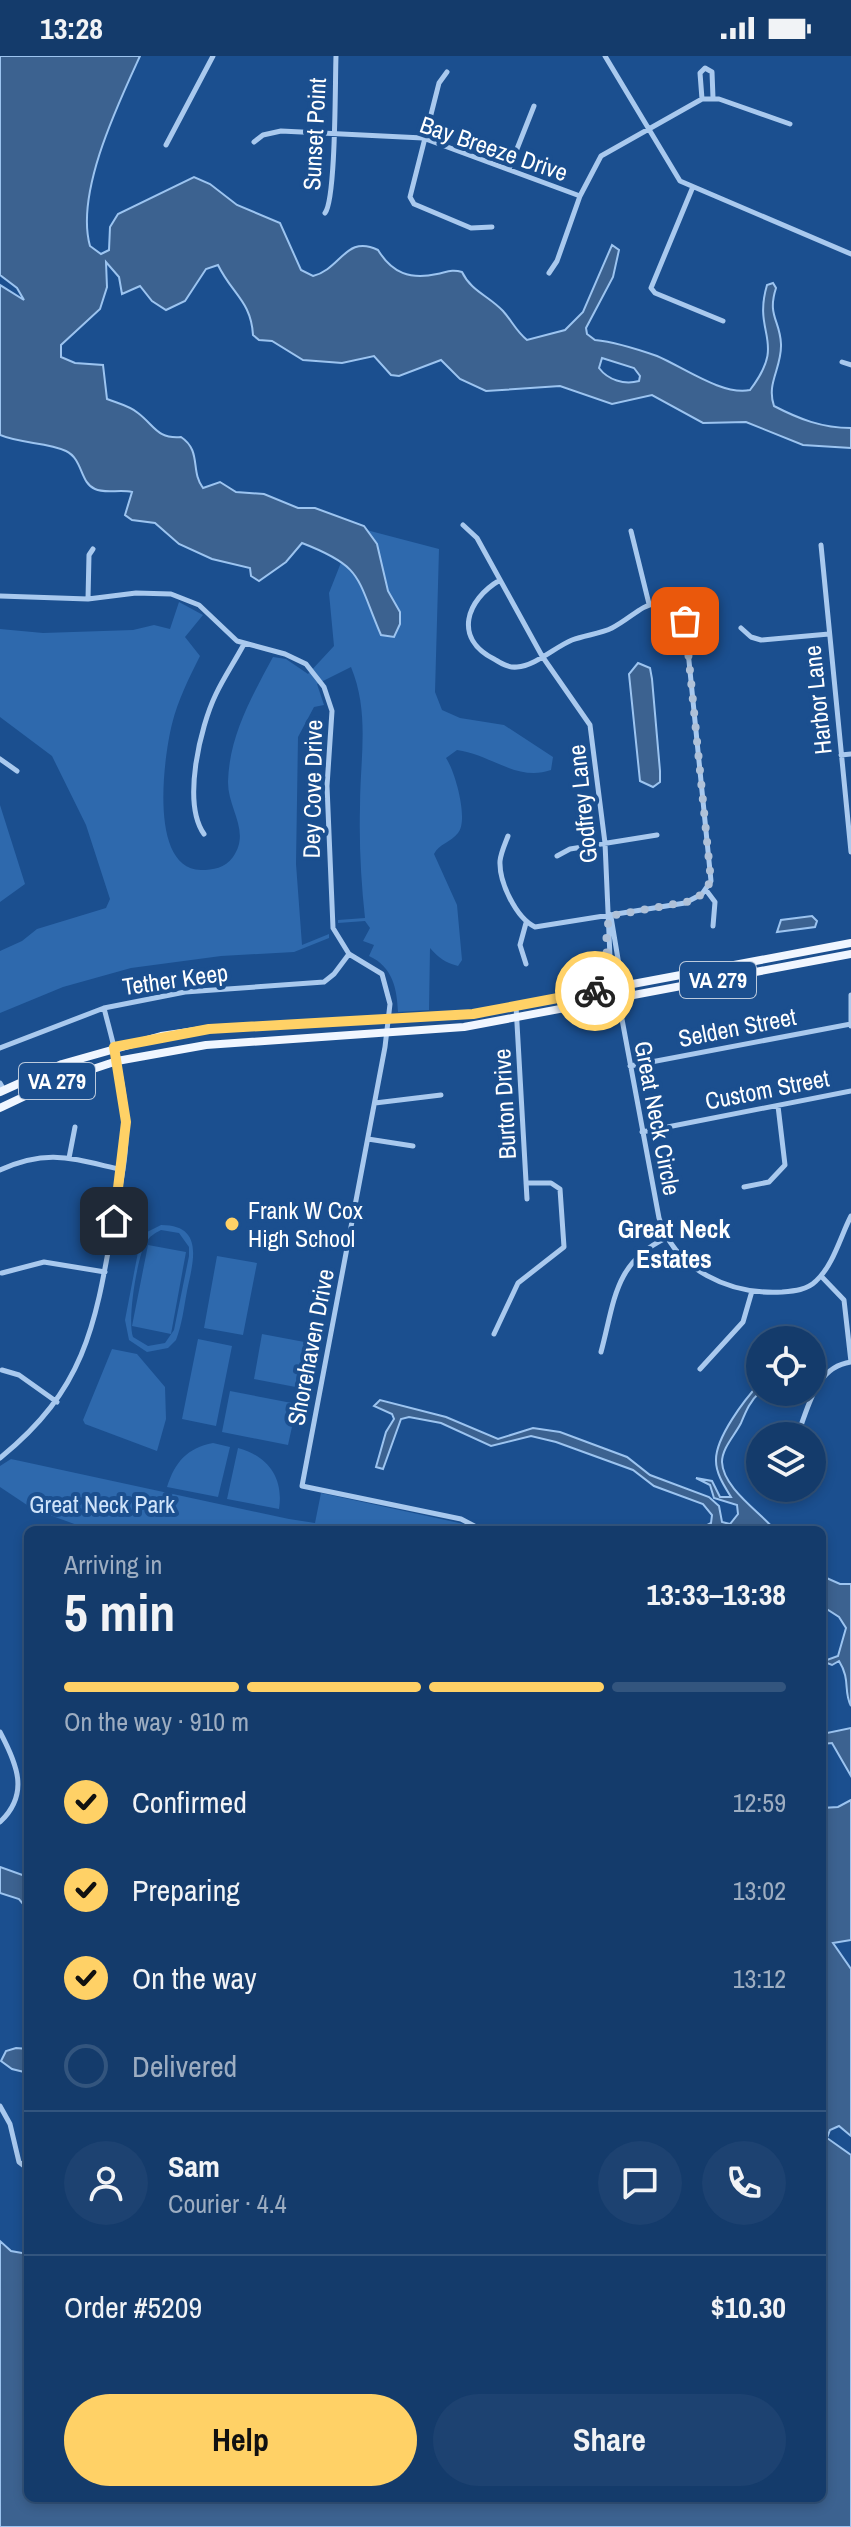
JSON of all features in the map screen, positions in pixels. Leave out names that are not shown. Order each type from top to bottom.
[{"type":"main road","name":"VA 279","points":[[1,1088],[114,1047],[209,1029],[473,1014],[851,943]]},
{"type":"main road","name":"VA 279","points":[[0,1108],[57,1081],[117,1061],[206,1045],[464,1027],[851,954]]},
{"type":"street","points":[[166,145],[213,56]]},
{"type":"street","name":"Sunset Point","points":[[325,213],[329,206],[336,56]]},
{"type":"street","points":[[605,56],[678,179],[692,189],[851,254]]},
{"type":"street","points":[[702,99],[700,73],[705,68],[712,72],[713,98]]},
{"type":"street","points":[[447,72],[439,83],[423,138],[410,189],[411,201],[471,228],[492,227]]},
{"type":"street","points":[[549,273],[557,261],[580,196],[601,156],[702,99],[713,98],[790,124]]},
{"type":"street","points":[[509,169],[534,106]]},
{"type":"street","name":"Bay Breeze Drive","points":[[254,142],[281,131],[423,138],[580,196]]},
{"type":"street","points":[[692,189],[649,291],[723,321]]},
{"type":"street","points":[[842,362],[851,365]]},
{"type":"street","name":"Godfrey Lane","points":[[463,525],[477,538],[542,656],[590,725],[605,843],[610,916],[621,977],[616,987]]},
{"type":"street","points":[[631,531],[649,604]]},
{"type":"street","name":"Harbor Lane","points":[[821,545],[851,852]]},
{"type":"street","points":[[88,599],[89,555],[93,549]]},
{"type":"street","points":[[500,580],[481,591],[474,600],[472,642],[483,654],[512,667],[571,641],[612,628],[649,604],[674,609],[688,630],[711,881],[706,890],[685,903],[544,929],[526,923],[517,911],[502,874],[501,856],[508,836]]},
{"type":"street","name":"Dey Cove Drive","points":[[0,596],[88,599],[171,594],[199,605],[244,644],[285,654],[306,664],[328,694],[332,711],[327,800],[332,922],[336,937],[349,954]]},
{"type":"street","points":[[741,628],[751,637],[761,640],[829,634]]},
{"type":"street","points":[[204,834],[198,825],[195,809],[201,735],[215,694],[244,644]]},
{"type":"street","points":[[841,755],[851,754]]},
{"type":"street","points":[[0,759],[17,771]]},
{"type":"street","points":[[557,856],[570,849],[657,835]]},
{"type":"street","points":[[706,890],[715,902],[713,926]]},
{"type":"street","name":"Godfrey Lane","points":[[610,916],[608,960],[618,999]]},
{"type":"street","points":[[526,923],[520,945],[526,964]]},
{"type":"street","points":[[349,954],[377,969],[385,979],[388,1031]]},
{"type":"street","name":"Tether Keep","points":[[0,1048],[104,1008],[185,992],[317,983],[330,979],[349,954]]},
{"type":"street","points":[[851,995],[851,1026]]},
{"type":"street","name":"Great Neck Circle","points":[[618,999],[642,1132],[666,1238]]},
{"type":"street","name":"Burton Drive","points":[[516,1006],[527,1199]]},
{"type":"street","points":[[0,1458],[31,1432],[57,1402],[89,1341],[105,1272],[123,1170],[126,1122],[117,1061],[104,1008]]},
{"type":"street","name":"Selden Street","points":[[630,1066],[851,1026]]},
{"type":"street","name":"Shorehaven Drive","points":[[388,1031],[302,1486],[461,1519],[474,1526]]},
{"type":"street","name":"Custom Street","points":[[642,1132],[851,1091]]},
{"type":"street","points":[[375,1103],[441,1095]]},
{"type":"street","points":[[744,1187],[769,1182],[785,1165],[778,1106]]},
{"type":"street","points":[[69,1158],[75,1127]]},
{"type":"street","points":[[368,1139],[413,1146]]},
{"type":"street","points":[[0,1170],[27,1158],[69,1158],[123,1170]]},
{"type":"street","points":[[494,1334],[518,1283],[564,1247],[560,1189],[551,1183],[526,1183]]},
{"type":"street","points":[[601,1352],[629,1263],[640,1252],[666,1238],[676,1252],[705,1275],[752,1291],[799,1290],[821,1276],[851,1216]]},
{"type":"street","points":[[2,1273],[44,1262],[105,1272]]},
{"type":"street","points":[[803,1422],[824,1373],[837,1364],[851,1362],[844,1300],[821,1276]]},
{"type":"street","points":[[700,1369],[743,1322],[752,1291]]},
{"type":"street","points":[[2,1370],[19,1375],[57,1402]]},
{"type":"street","points":[[0,1732],[16,1764],[20,1787],[17,1801],[0,1822]]},
{"type":"street","points":[[0,2106],[8,2116],[19,2162],[24,2166]]},
{"type":"green space","points":[[355,527],[439,549],[435,692],[442,710],[460,718],[504,725],[553,757],[551,770],[539,773],[515,770],[457,750],[446,758],[460,796],[461,827],[434,854],[457,905],[462,960],[458,966],[442,959],[430,948],[429,1010],[398,1012],[392,980],[384,966],[369,956],[374,945],[363,941],[370,928],[365,921],[338,923],[338,920],[365,918],[360,835],[363,736],[360,701],[351,667],[317,684],[324,705],[314,707],[298,737],[296,864],[302,945],[329,934],[329,938],[294,952],[221,956],[131,968],[63,987],[0,1013],[0,951],[22,941],[37,929],[106,908],[110,899],[86,825],[52,756],[0,717],[0,629],[43,633],[133,630],[154,625],[170,629],[179,602],[203,615],[185,637],[200,656],[172,724],[166,760],[164,809],[166,832],[173,851],[184,865],[201,870],[218,868],[233,857],[240,838],[228,782],[232,749],[243,717],[273,657],[286,659],[308,674],[334,646],[329,593]]},
{"type":"green space","points":[[0,805],[25,884],[0,902]]},
{"type":"green space","points":[[161,1225],[184,1231],[190,1238],[193,1257],[176,1340],[168,1348],[147,1352],[129,1340],[125,1320],[143,1226],[148,1227],[147,1232]],"holes":[[[161,1230],[179,1233],[189,1247],[189,1256],[174,1330],[165,1343],[148,1346],[133,1337],[131,1329],[139,1261],[146,1242],[153,1235]]]},
{"type":"green space","points":[[148,1245],[186,1252],[171,1334],[132,1326]]},
{"type":"green space","points":[[217,1256],[257,1263],[243,1335],[204,1328]]},
{"type":"green space","points":[[262,1334],[315,1344],[306,1389],[254,1379]]},
{"type":"green space","points":[[198,1339],[232,1346],[216,1426],[182,1419]]},
{"type":"green space","points":[[112,1349],[137,1354],[165,1387],[166,1419],[157,1451],[85,1424],[83,1420]]},
{"type":"green space","points":[[230,1391],[297,1404],[288,1445],[222,1432]]},
{"type":"green space","points":[[213,1443],[230,1447],[218,1497],[167,1487],[183,1458],[196,1448]]},
{"type":"green space","points":[[238,1448],[258,1457],[272,1470],[279,1488],[279,1509],[227,1499]]},
{"type":"green space","name":"Great Neck Park","points":[[11,1459],[315,1523],[321,1493],[465,1526],[80,1526],[33,1509],[0,1487],[0,1466]]},
{"type":"shaded area","points":[[0,56],[140,56],[93,175],[87,225],[90,246],[101,254],[109,250],[110,227],[118,214],[194,177],[210,184],[237,205],[280,223],[301,270],[313,276],[358,246],[378,250],[389,264],[410,275],[462,272],[470,284],[503,311],[527,340],[565,330],[583,312],[612,245],[619,250],[613,277],[586,328],[587,334],[595,340],[657,356],[716,385],[739,391],[750,390],[767,360],[764,302],[767,285],[773,283],[776,288],[773,312],[781,344],[772,390],[774,406],[811,422],[851,428],[851,448],[803,445],[746,422],[703,423],[652,395],[612,404],[560,386],[486,391],[460,379],[441,360],[399,376],[391,375],[374,356],[342,363],[303,360],[272,341],[259,340],[253,335],[245,306],[218,265],[206,269],[185,301],[166,310],[152,301],[140,286],[122,294],[119,277],[106,262],[107,287],[100,309],[61,345],[61,357],[75,363],[103,365],[107,399],[135,411],[161,434],[181,437],[191,448],[203,488],[220,482],[236,492],[264,494],[298,508],[315,508],[364,526],[377,544],[388,591],[400,612],[400,624],[394,637],[381,635],[355,576],[348,567],[322,551],[302,543],[286,562],[259,581],[251,576],[250,568],[212,559],[179,544],[155,523],[132,520],[125,515],[132,492],[103,491],[90,486],[76,459],[66,451],[0,435],[0,285],[24,300],[17,288],[0,275]],"holes":[[[602,358],[634,368],[640,376],[639,381],[628,382],[612,378],[599,368]]]},
{"type":"shaded area","points":[[638,663],[650,668],[652,679],[660,771],[660,782],[653,787],[640,781],[629,674]]},
{"type":"shaded area","points":[[812,916],[817,921],[815,927],[777,932],[781,920]]},
{"type":"shaded area","points":[[380,1400],[446,1417],[498,1439],[533,1428],[560,1432],[627,1457],[650,1475],[709,1497],[719,1506],[722,1522],[730,1524],[738,1514],[737,1505],[714,1498],[710,1485],[696,1478],[712,1481],[720,1497],[731,1497],[721,1480],[716,1461],[720,1441],[746,1400],[746,1406],[750,1406],[726,1447],[722,1462],[724,1472],[735,1490],[771,1526],[705,1526],[711,1523],[712,1515],[703,1504],[654,1486],[633,1470],[531,1436],[491,1446],[441,1423],[409,1417],[401,1419],[383,1469],[376,1467],[386,1432],[394,1419],[392,1414],[374,1406]]},
{"type":"shaded area","points":[[826,1578],[840,1584],[851,1584],[851,1706],[845,1674],[839,1661],[832,1665],[826,1663],[826,1658],[838,1656],[846,1628],[839,1617],[826,1609]]},
{"type":"shaded area","points":[[851,1728],[851,1776],[832,1743],[826,1744],[826,1733]]},
{"type":"shaded area","points":[[851,1800],[851,1940],[833,1943],[851,1969],[851,2136],[839,2126],[830,2130],[827,2138],[851,2155],[851,2527],[0,2527],[0,2241],[11,2251],[24,2253],[24,2502],[826,2502],[826,1808],[838,1807]]},
{"type":"shaded area","points":[[0,1867],[24,1876],[24,1905],[19,1899],[0,1893]]},
{"type":"shaded area","points":[[24,2049],[24,2072],[12,2069],[1,2061],[6,2051]]},
{"type":"way so far","points":[[595,991],[616,987],[611,980],[608,960],[610,916],[691,901],[702,894],[711,881],[711,849],[685,621]]},
{"type":"place","name":"Frank W Cox High School","points":[[232,1224]]},
{"type":"district","name":"Great Neck Estates","points":[[674,1243]]},
{"type":"route","points":[[114,1221],[123,1170],[126,1122],[114,1047],[209,1029],[473,1014],[595,991]]}]
